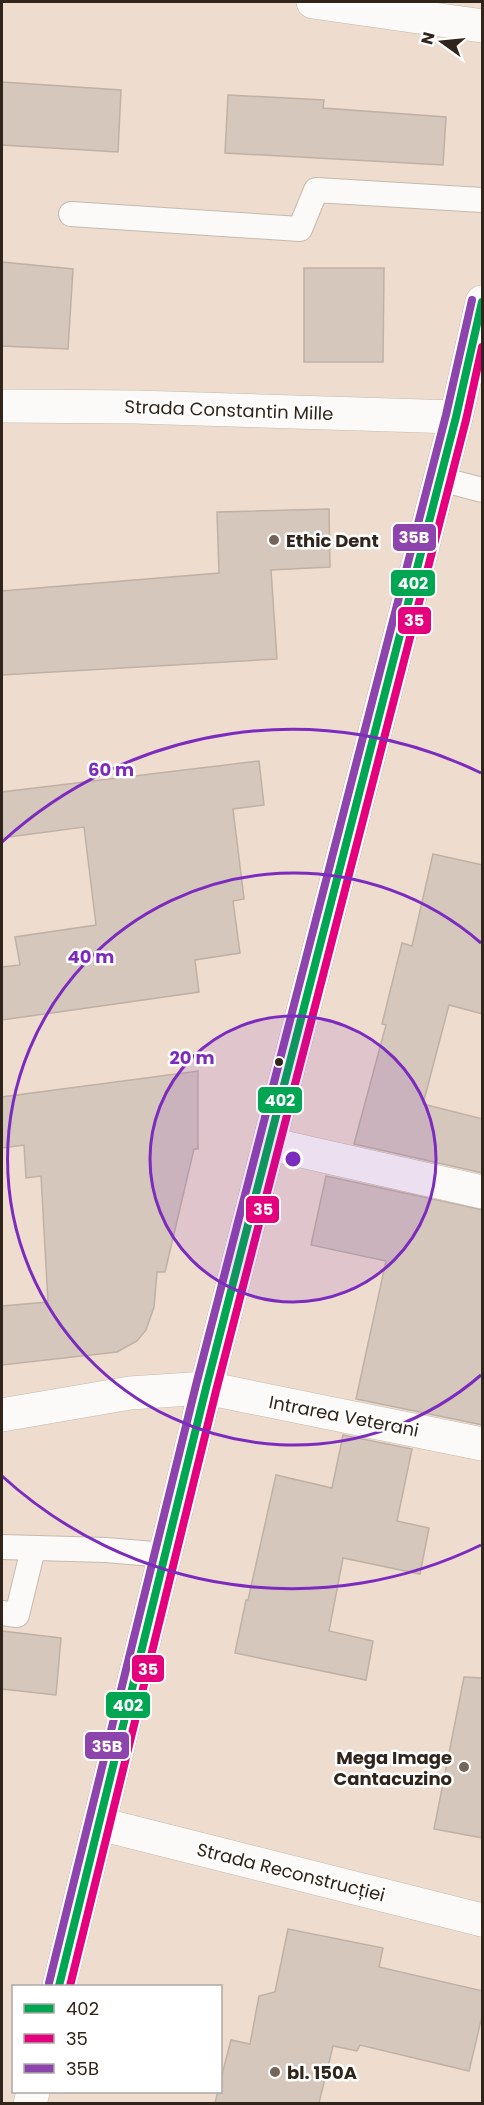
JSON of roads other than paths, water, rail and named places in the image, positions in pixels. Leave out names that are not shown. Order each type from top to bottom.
[{"type":"main road","points":[[313,2],[483,26]]},
{"type":"main road","points":[[59,1985],[206,1388],[456,417],[483,302]]},
{"type":"main road","name":"Strada Constantin Mille","points":[[2,406],[136,407],[456,417]]},
{"type":"main road","points":[[270,1144],[483,1192]]},
{"type":"main road","name":"Intrarea Veterani","points":[[2,1415],[130,1393],[206,1388],[483,1444]]},
{"type":"main road","name":"Strada Reconstrucției","points":[[100,1824],[483,1920]]},
{"type":"lane","points":[[71,214],[300,230],[316,190],[483,200]]},
{"type":"lane","points":[[440,479],[483,490]]},
{"type":"lane","points":[[2,1547],[106,1550],[165,1555]]},
{"type":"lane","points":[[2,1613],[17,1615],[33,1549]]},
{"type":"place","name":"Ethic Dent","points":[[274,540]]},
{"type":"place","name":"Mega Image Cantacuzino","points":[[464,1767]]},
{"type":"place","name":"bl. 150A","points":[[275,2072]]}]
